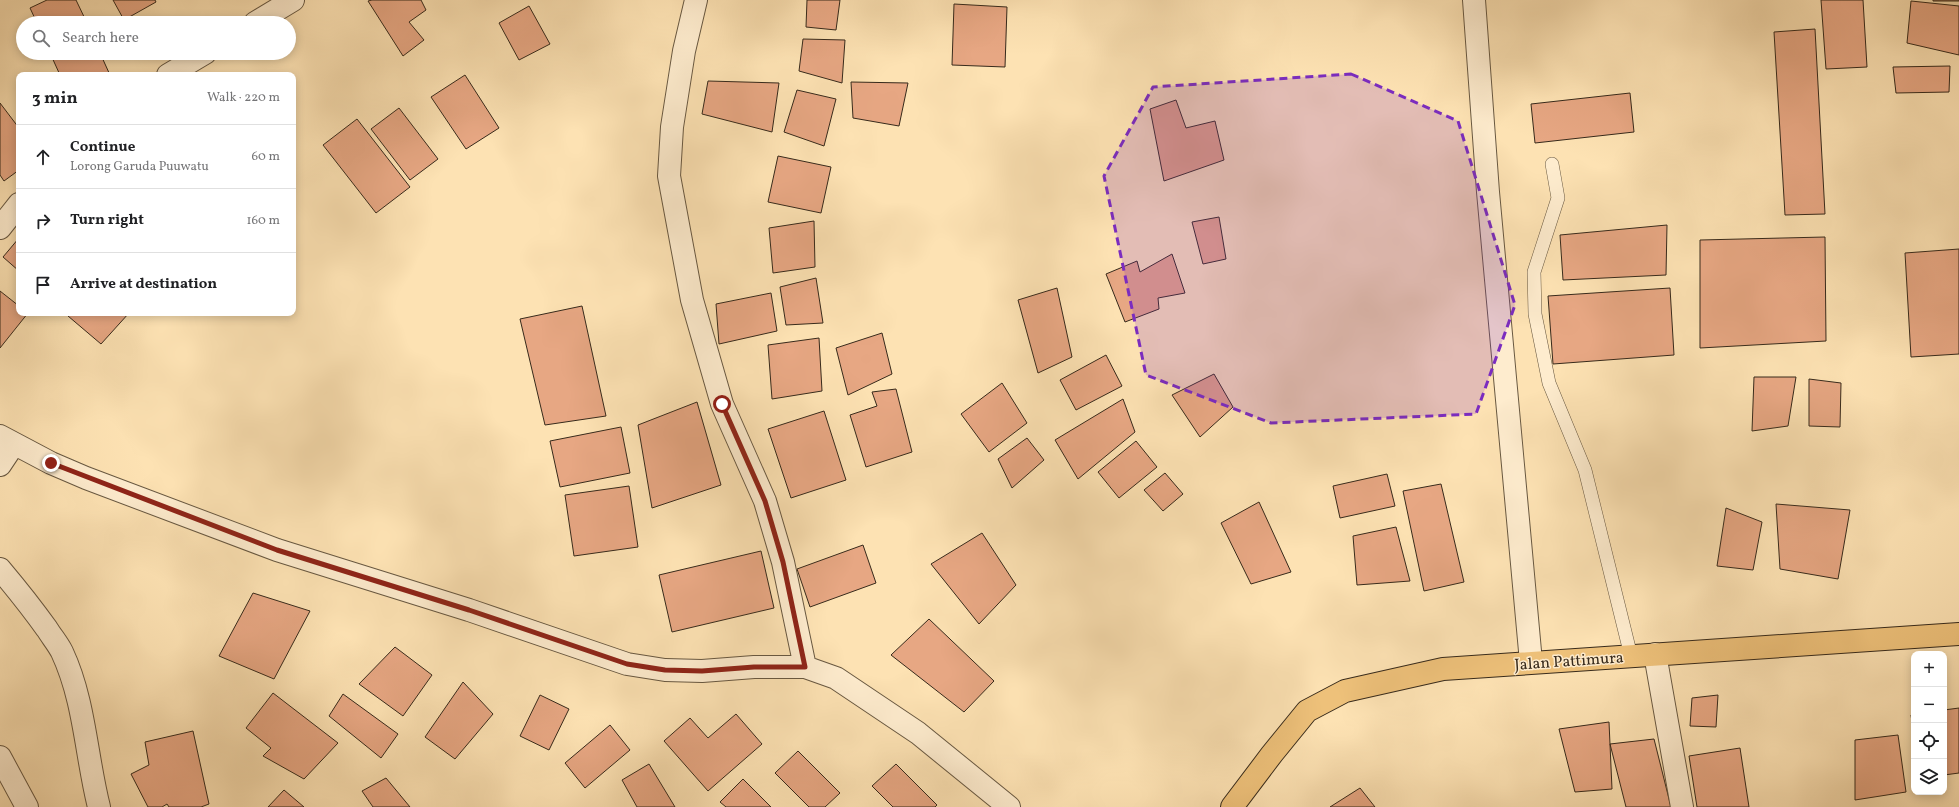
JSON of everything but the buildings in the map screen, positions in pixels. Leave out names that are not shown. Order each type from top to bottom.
[{"type":"highway","name":"Jalan Pattimura","points":[[1232,807],[1307,711],[1345,691],[1443,669],[1959,634]]},
{"type":"street","points":[[267,16],[294,0]]},
{"type":"street","points":[[696,0],[684,51],[672,127],[669,176],[692,300],[722,404],[765,501],[783,562],[805,667]]},
{"type":"street","points":[[1474,0],[1488,192],[1531,662]]},
{"type":"street","points":[[173,72],[193,60]]},
{"type":"street","points":[[0,228],[16,208]]},
{"type":"street","points":[[0,464],[7,440],[51,463],[86,478],[277,550],[469,610],[627,664],[665,670],[702,671],[754,667],[805,667],[836,678],[918,734],[1009,807]]},
{"type":"street","points":[[0,569],[28,603],[62,651],[73,682],[82,716],[92,782],[99,807]]},
{"type":"street","points":[[1655,654],[1682,807]]},
{"type":"street","points":[[0,757],[27,807]]},
{"type":"lane","points":[[1552,164],[1558,198],[1534,272],[1535,314],[1549,383],[1585,470],[1630,656]]},
{"type":"highlighted area","points":[[1351,74],[1458,121],[1515,305],[1476,414],[1271,423],[1146,375],[1104,176],[1153,87]]},
{"type":"route","points":[[51,463],[86,478],[277,550],[469,610],[627,664],[665,670],[702,671],[754,667],[805,667],[783,562],[765,501],[722,404]]}]
